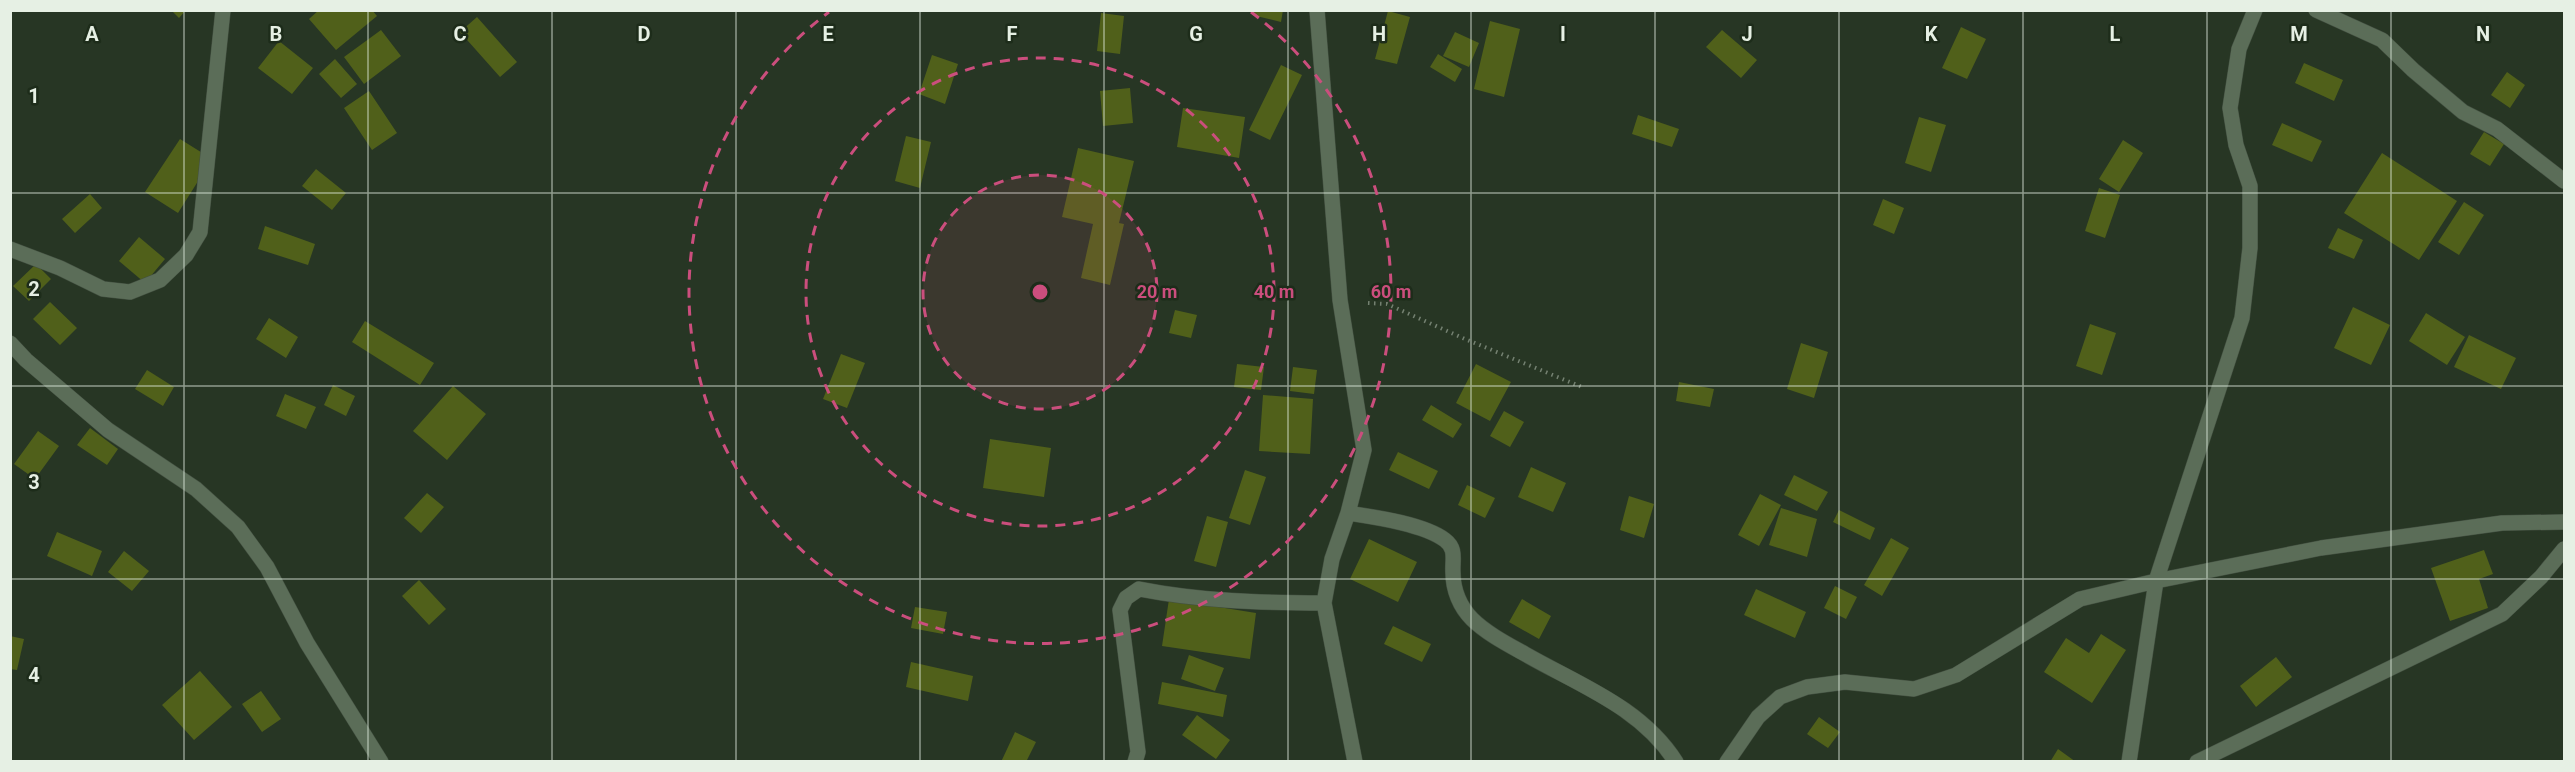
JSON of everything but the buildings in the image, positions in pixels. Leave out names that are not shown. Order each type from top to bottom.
[{"type":"street","points":[[10,249],[60,268],[104,289],[130,292],[159,280],[186,255],[200,232],[223,10]]},
{"type":"street","points":[[1317,10],[1340,300],[1364,450],[1348,513],[1332,559],[1324,603],[1355,762]]},
{"type":"street","points":[[2129,762],[2156,581],[2242,318],[2250,248],[2250,186],[2236,145],[2230,108],[2239,49],[2255,10]]},
{"type":"street","points":[[2316,10],[2382,40],[2413,70],[2463,112],[2497,129],[2565,182]]},
{"type":"street","points":[[10,343],[26,360],[108,430],[196,489],[238,527],[267,567],[307,643],[381,762]]},
{"type":"street","points":[[1348,513],[1393,521],[1432,533],[1446,541],[1455,554],[1452,573],[1459,603],[1472,619],[1502,641],[1622,706],[1652,730],[1676,762]]},
{"type":"street","points":[[1727,762],[1758,717],[1780,697],[1807,687],[1845,682],[1914,690],[1956,675],[2080,599],[2156,581],[2321,548],[2502,523],[2565,522]]},
{"type":"street","points":[[2197,762],[2502,614],[2541,577],[2565,549]]},
{"type":"street","points":[[1135,762],[1138,752],[1120,610],[1126,598],[1139,589],[1171,595],[1275,603],[1324,603]]},
{"type":"path","points":[[1340,300],[1387,304],[1582,387]]}]
